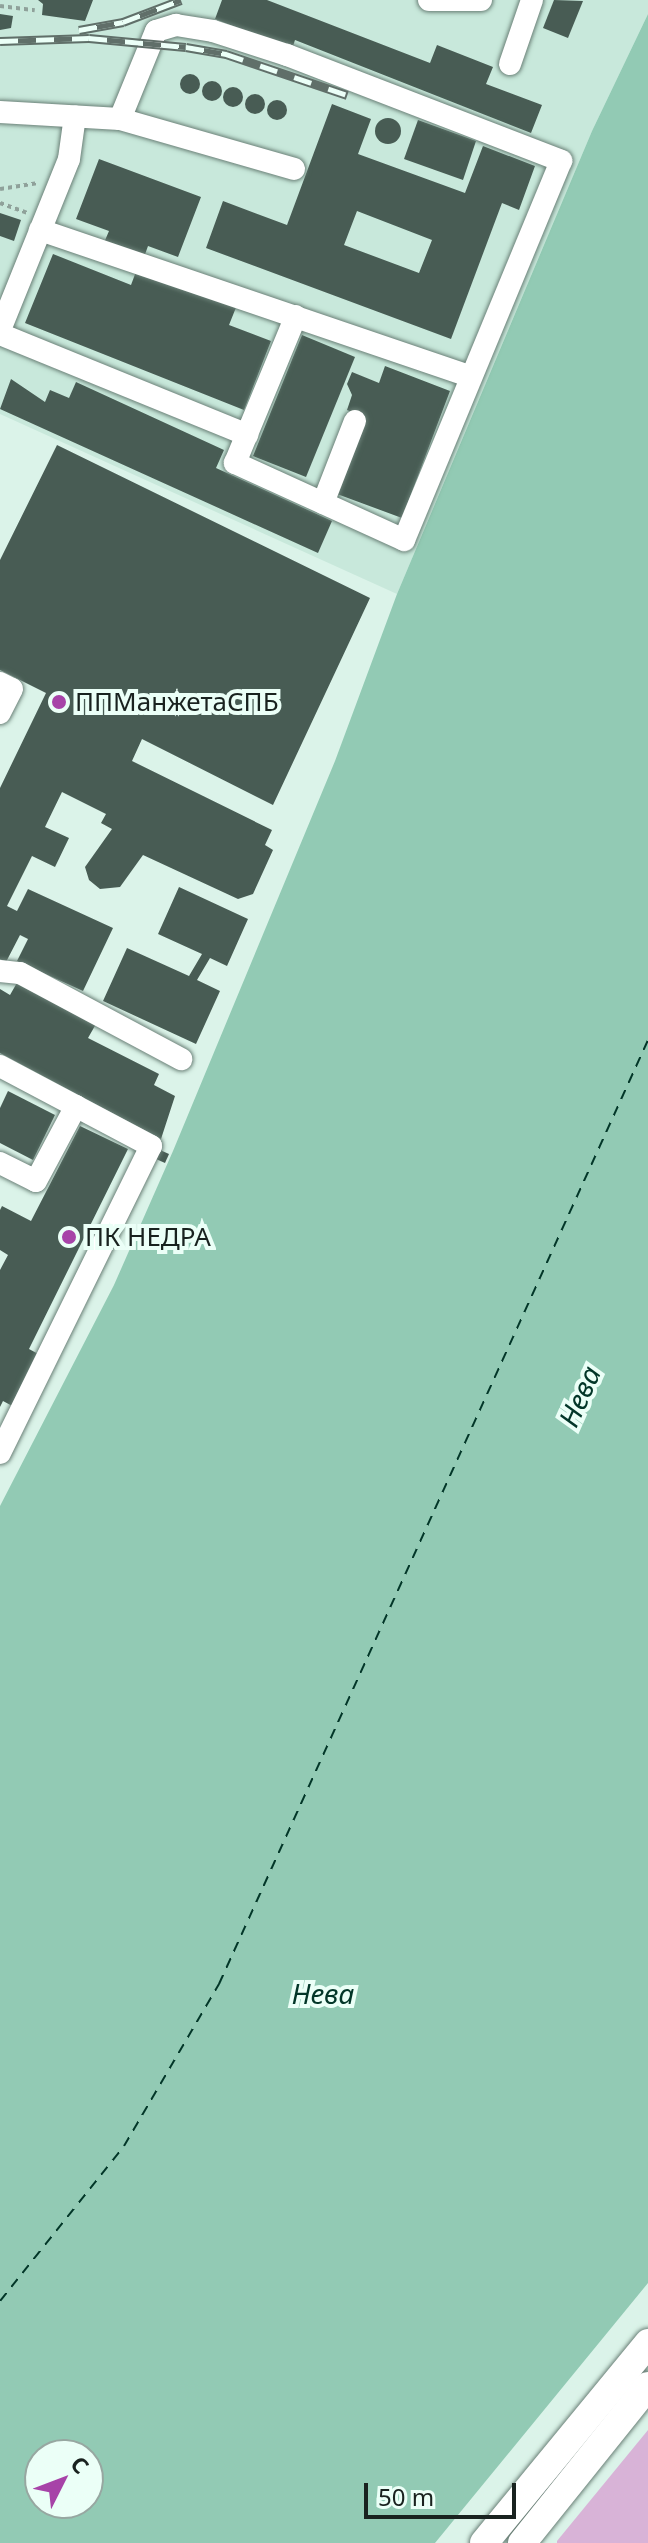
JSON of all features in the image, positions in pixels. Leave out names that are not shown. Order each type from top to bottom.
[{"type":"main road","points":[[484,2543],[648,2343]]},
{"type":"main road","points":[[522,2543],[648,2386]]},
{"type":"lane","points":[[429,0],[481,0]]},
{"type":"lane","points":[[510,64],[532,0]]},
{"type":"lane","points":[[120,119],[156,31],[176,25],[213,31],[287,55],[561,161],[404,540],[235,463],[296,316]]},
{"type":"lane","points":[[0,112],[120,119],[294,169]]},
{"type":"lane","points":[[75,116],[59,184],[0,332],[247,435]]},
{"type":"lane","points":[[42,224],[471,377]]},
{"type":"lane","points":[[323,503],[355,421]]},
{"type":"lane","points":[[0,683],[12,689],[0,713]]},
{"type":"lane","points":[[0,971],[20,973],[181,1059]]},
{"type":"lane","points":[[0,1066],[151,1146],[0,1453]]},
{"type":"lane","points":[[1,1166],[36,1181],[76,1106]]},
{"type":"path","points":[[0,6],[35,10]]},
{"type":"path","points":[[0,189],[59,184]]},
{"type":"path","points":[[0,203],[42,224]]},
{"type":"shaded area","points":[[0,0],[648,0],[648,14],[592,131],[397,594],[0,414]]},
{"type":"shaded area","points":[[648,2430],[648,2543],[557,2543],[557,2541]]},
{"type":"water","name":"Нева","points":[[648,14],[648,2283],[435,2543],[0,2543],[0,1506],[114,1285],[173,1151],[335,761],[397,594],[592,131]]},
{"type":"building","points":[[38,0],[93,0],[85,21],[42,15],[43,4]]},
{"type":"building","points":[[222,0],[267,0],[430,63],[437,45],[493,67],[486,84],[542,105],[531,133],[295,40],[292,49],[215,19]]},
{"type":"building","points":[[554,0],[583,1],[568,38],[543,28]]},
{"type":"building","points":[[0,14],[13,16],[11,28],[0,30]]},
{"type":"building","points":[[190,74],[197,77],[200,84],[197,91],[190,94],[183,91],[180,84],[183,77]]},
{"type":"building","points":[[212,81],[219,84],[222,91],[219,98],[212,101],[205,98],[202,91],[205,84]]},
{"type":"building","points":[[233,87],[240,90],[243,97],[240,104],[233,107],[226,104],[223,97],[226,90]]},
{"type":"building","points":[[255,94],[262,97],[265,104],[262,111],[255,114],[248,111],[245,104],[248,97]]},
{"type":"building","points":[[277,100],[284,103],[287,110],[284,117],[277,120],[270,117],[267,110],[270,103]]},
{"type":"building","points":[[332,104],[371,119],[358,154],[465,193],[483,146],[535,166],[519,210],[502,203],[451,339],[206,248],[223,201],[287,225]],"holes":[[[357,211],[432,240],[419,273],[344,245]]]},
{"type":"building","points":[[388,118],[397,122],[401,131],[397,140],[388,144],[379,140],[375,131],[379,122]]},
{"type":"building","points":[[418,120],[476,141],[463,180],[404,159]]},
{"type":"building","points":[[99,159],[201,197],[178,257],[148,246],[143,260],[103,245],[109,231],[76,219]]},
{"type":"building","points":[[0,213],[21,220],[14,241],[0,236]]},
{"type":"building","points":[[53,254],[131,285],[137,269],[237,305],[229,325],[271,341],[244,410],[25,323]]},
{"type":"building","points":[[302,335],[355,357],[306,477],[253,456]]},
{"type":"building","points":[[385,366],[450,391],[402,518],[337,494],[366,418],[347,410],[352,395],[347,384],[352,372],[379,383]]},
{"type":"building","points":[[11,379],[45,402],[50,390],[69,398],[76,382],[224,450],[216,468],[332,521],[318,553],[0,409]]},
{"type":"building","points":[[57,445],[370,598],[273,805],[142,739],[132,761],[272,830],[265,845],[273,850],[253,894],[238,899],[143,855],[120,887],[100,889],[89,880],[85,867],[112,829],[101,823],[106,814],[62,792],[45,827],[69,838],[55,867],[32,856],[7,906],[17,911],[28,889],[113,928],[83,991],[17,961],[28,939],[20,935],[6,962],[0,959],[0,788],[46,693],[0,670],[0,560]]},
{"type":"building","points":[[179,887],[248,919],[227,966],[210,958],[197,980],[220,991],[196,1044],[103,1001],[127,948],[189,976],[202,954],[158,934]]},
{"type":"building","points":[[18,981],[96,1024],[88,1038],[159,1074],[154,1085],[175,1096],[161,1139],[0,1053],[0,989],[10,995]]},
{"type":"building","points":[[8,1091],[55,1115],[33,1160],[0,1143],[0,1108]]},
{"type":"building","points":[[80,1126],[128,1149],[29,1349],[42,1356],[16,1408],[3,1401],[0,1407],[0,1270],[8,1255],[0,1250],[0,1210],[2,1206],[31,1221]]},
{"type":"building","points":[[160,1150],[169,1154],[165,1163],[156,1159]]},
{"type":"ferry route","points":[[0,2301],[124,2146],[219,1984],[648,1040]]},
{"type":"railway","points":[[79,30],[123,22],[181,0]]},
{"type":"railway","points":[[0,41],[89,38],[186,47],[226,54],[347,95]]},
{"type":"place","name":"ППМанжетаСПБ","points":[[59,702]]},
{"type":"place","name":"ПК НЕДРА","points":[[69,1237]]}]
